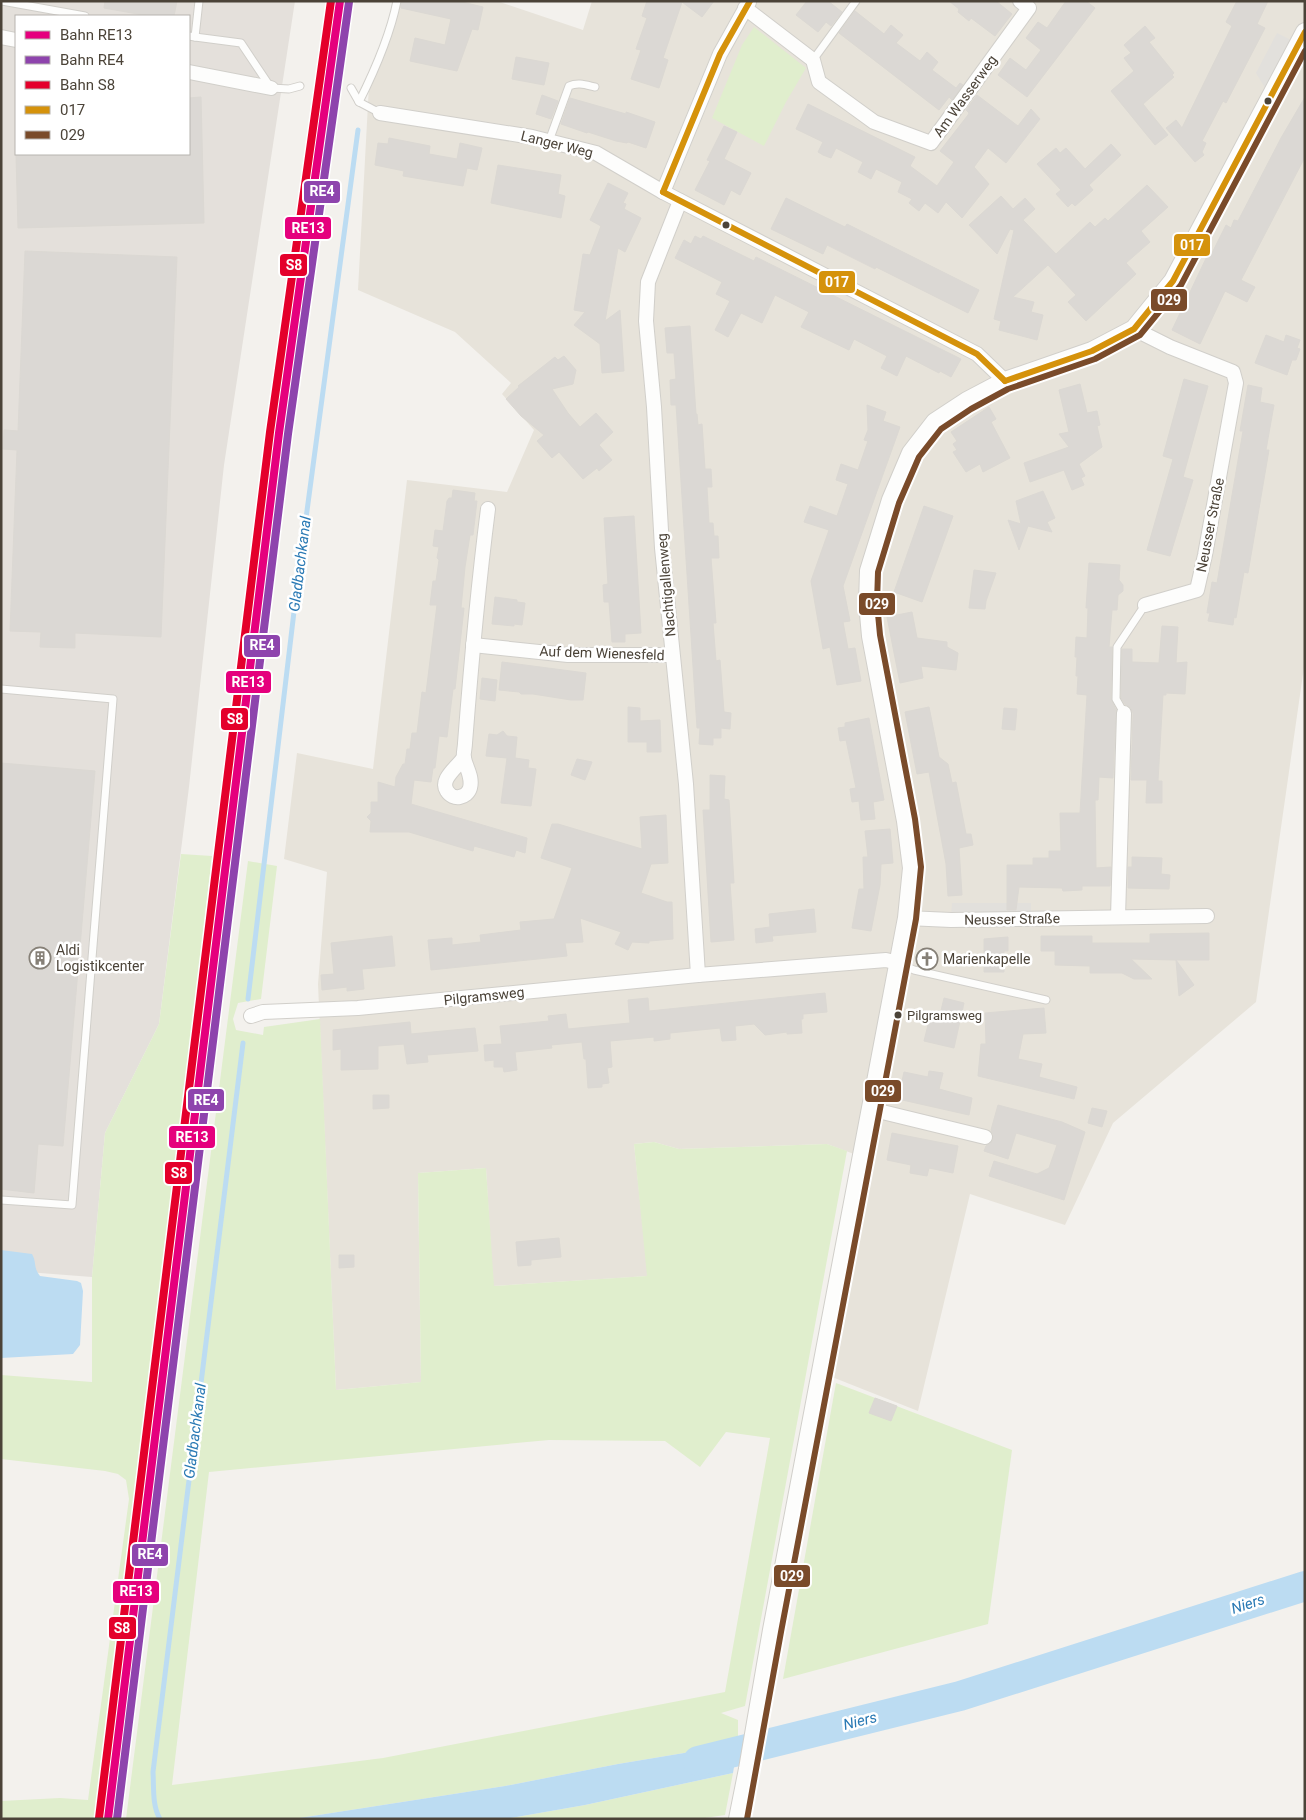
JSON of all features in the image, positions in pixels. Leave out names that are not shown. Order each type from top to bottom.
[{"type":"street","name":"Am Wasserweg","points":[[813,60],[819,82],[874,122],[931,143],[1029,8],[1020,1]]},
{"type":"street","points":[[663,192],[720,54],[748,4],[813,60]]},
{"type":"street","points":[[738,1819],[898,963],[912,868],[906,821],[871,636],[868,603],[869,571],[891,500],[911,453],[935,422],[967,401],[1005,381],[1092,351],[1134,329],[1173,281],[1305,32]]},
{"type":"street","points":[[1,37],[15,40]]},
{"type":"street","points":[[190,72],[271,88]]},
{"type":"street","name":"Langer Weg","points":[[380,113],[532,137],[596,153],[680,201],[977,354],[1005,381]]},
{"type":"street","name":"Nachtigallenweg","points":[[680,201],[648,282],[646,321],[654,407],[662,548],[686,784],[698,974]]},
{"type":"street","name":"Neusser Straße","points":[[1134,329],[1170,347],[1233,372],[1236,383],[1197,590],[1145,604]]},
{"type":"street","points":[[464,757],[477,599],[488,509]]},
{"type":"street","name":"Auf dem Wienesfeld","points":[[473,645],[568,655],[672,655]]},
{"type":"street","name":"Neusser Straße","points":[[1118,917],[1124,713]]},
{"type":"street","name":"Neusser Straße","points":[[906,918],[951,920],[1207,916]]},
{"type":"street","name":"Pilgramsweg","points":[[251,1016],[263,1012],[358,1008],[698,974],[886,960],[898,963]]},
{"type":"street","points":[[870,1110],[985,1137]]},
{"type":"lane","points":[[2,1],[79,15]]},
{"type":"lane","points":[[199,1],[192,36],[241,43],[271,88],[289,89],[300,86]]},
{"type":"lane","points":[[359,102],[373,74],[393,20],[397,1]]},
{"type":"lane","points":[[813,60],[856,1]]},
{"type":"lane","points":[[549,141],[569,86],[580,84],[595,87]]},
{"type":"lane","points":[[351,88],[359,102],[380,113]]},
{"type":"lane","name":"Neusser Straße","points":[[1124,713],[1116,699],[1117,647],[1145,604]]},
{"type":"lane","points":[[1,689],[113,699],[72,1205],[1,1200]]},
{"type":"lane","points":[[898,963],[914,970],[1046,1000]]},
{"type":"shaded area","points":[[1,1],[295,1],[224,465],[189,787],[159,1024],[105,1133],[92,1277],[1,1270]]},
{"type":"shaded area","points":[[400,1],[497,1],[583,30],[592,1],[1305,1],[1305,660],[1256,1002],[1113,1123],[1065,1225],[970,1194],[918,1411],[832,1377],[873,1161],[827,1144],[679,1149],[654,1142],[634,1144],[648,1276],[493,1286],[486,1168],[418,1173],[421,1382],[336,1390],[318,984],[327,872],[284,859],[297,753],[373,769],[407,480],[507,492],[534,430],[502,394],[511,383],[455,332],[358,290],[369,85]]},
{"type":"shaded area","points":[[1277,33],[1299,44],[1270,96],[1256,73]]},
{"type":"shaded area","points":[[952,903],[1031,903],[1031,919],[951,920]]},
{"type":"green space","points":[[754,27],[806,68],[764,146],[712,118],[742,45]]},
{"type":"green space","points":[[181,854],[212,856],[100,1819],[1,1819],[1,1801],[60,1798],[88,1800],[129,1499],[126,1480],[118,1474],[105,1471],[1,1459],[1,1375],[92,1382],[92,1277],[105,1133],[159,1024]]},
{"type":"green space","points":[[248,861],[277,866],[261,999],[238,1003],[233,1019],[236,1030],[263,1035],[264,1027],[320,1019],[336,1390],[421,1382],[418,1173],[486,1168],[494,1286],[647,1276],[634,1144],[654,1142],[679,1149],[827,1144],[847,1151],[745,1706],[721,1713],[738,1720],[738,1744],[618,1764],[505,1786],[293,1819],[126,1819]],"holes":[[[726,1432],[770,1438],[725,1692],[383,1758],[172,1785],[209,1472],[549,1440],[665,1441],[700,1467]]]},
{"type":"green space","points":[[836,1383],[1012,1450],[988,1624],[783,1679]]},
{"type":"green space","points":[[733,1773],[725,1815],[698,1819],[505,1819],[585,1805]]},
{"type":"water","points":[[1,1250],[32,1254],[36,1270],[40,1276],[81,1283],[83,1291],[80,1345],[73,1354],[1,1358]]},
{"type":"water","points":[[738,1744],[733,1773],[585,1805],[505,1819],[293,1819],[505,1786],[618,1764]]},
{"type":"building","points":[[105,1],[177,1],[174,15],[143,15],[104,8]]},
{"type":"building","points":[[402,1],[458,1],[483,7],[478,30],[472,29],[457,71],[410,61],[415,38],[445,45],[451,19],[401,8]]},
{"type":"building","points":[[647,1],[714,1],[702,17],[682,2],[663,58],[668,60],[659,88],[631,79],[641,50],[636,49],[647,18],[642,16]]},
{"type":"building","points":[[807,1],[828,1],[842,12],[831,26],[826,22],[818,32],[796,15]]},
{"type":"building","points":[[949,1],[996,1],[1012,14],[995,36],[971,18],[969,21]]},
{"type":"building","points":[[1066,1],[1086,1],[1095,8],[1027,97],[998,75],[1010,58],[1026,70],[1041,50],[1026,38],[1038,22],[1047,28]]},
{"type":"building","points":[[1237,1],[1268,1],[1257,24],[1265,28],[1226,103],[1223,101],[1202,141],[1206,143],[1202,152],[1204,155],[1195,162],[1166,128],[1176,120],[1182,128],[1232,26],[1226,22]]},
{"type":"building","points":[[855,11],[884,34],[891,25],[903,35],[896,43],[920,61],[927,52],[938,62],[932,70],[956,88],[939,110],[839,33]]},
{"type":"building","points":[[1145,26],[1155,38],[1149,42],[1174,73],[1172,75],[1174,77],[1143,104],[1168,135],[1155,145],[1111,91],[1134,71],[1124,58],[1131,53],[1124,45]]},
{"type":"building","points":[[516,57],[549,63],[544,85],[512,79]]},
{"type":"building","points":[[960,83],[963,85],[952,100],[949,97]]},
{"type":"building","points":[[542,95],[558,101],[551,119],[536,114]]},
{"type":"building","points":[[977,95],[1018,126],[1031,109],[1040,119],[1006,163],[988,148],[974,167],[989,184],[962,218],[946,202],[938,213],[925,203],[919,211],[909,203],[912,199],[898,192],[902,182],[876,169],[871,179],[858,172],[863,162],[836,148],[831,158],[823,155],[818,152],[823,142],[796,129],[808,104],[915,157],[910,166],[937,186],[954,162],[940,151],[968,115],[969,113],[966,110]]},
{"type":"building","points":[[201,97],[204,223],[18,228],[16,155],[190,155],[190,98]]},
{"type":"building","points":[[1305,97],[1305,157],[1241,280],[1255,287],[1247,302],[1225,291],[1200,344],[1172,330],[1209,252],[1212,253],[1226,225],[1231,228],[1234,220],[1238,221],[1281,138]]},
{"type":"building","points":[[570,98],[626,114],[626,112],[655,122],[646,148],[587,133],[561,124]]},
{"type":"building","points":[[724,126],[737,132],[724,159],[751,173],[740,195],[731,190],[724,205],[695,190],[710,161],[707,160]]},
{"type":"building","points":[[389,138],[430,146],[429,154],[457,159],[460,143],[482,148],[477,170],[467,168],[463,186],[403,176],[404,171],[375,165],[378,143],[388,144]]},
{"type":"building","points":[[1111,144],[1121,155],[1089,185],[1093,190],[1075,206],[1072,203],[1068,207],[1056,194],[1061,190],[1037,164],[1056,148],[1060,153],[1066,148],[1085,169]]},
{"type":"building","points":[[498,165],[561,175],[558,194],[565,196],[561,218],[491,203]]},
{"type":"building","points":[[608,183],[628,193],[623,203],[626,204],[624,209],[641,218],[625,252],[618,248],[605,321],[620,310],[624,371],[602,373],[600,344],[574,325],[585,312],[574,310],[583,254],[590,255],[601,226],[590,220]]},
{"type":"building","points":[[1147,185],[1168,207],[1141,231],[1150,242],[1126,263],[1136,274],[1086,321],[1068,302],[1076,295],[1048,265],[1013,297],[1034,302],[1031,312],[1043,315],[1037,340],[999,330],[1001,321],[994,319],[1014,230],[1010,229],[997,254],[969,225],[1001,196],[1013,209],[1025,198],[1035,209],[1023,220],[1056,254],[1090,222],[1095,227],[1105,218],[1108,221]]},
{"type":"building","points":[[786,198],[845,227],[847,224],[979,290],[968,313],[827,245],[823,254],[771,229]]},
{"type":"building","points":[[695,236],[701,239],[703,236],[754,261],[756,257],[961,359],[951,377],[906,356],[897,376],[881,368],[887,356],[854,339],[849,350],[801,327],[809,312],[775,295],[762,323],[741,313],[728,337],[715,330],[730,301],[716,294],[722,282],[675,258],[684,240],[691,244]]},
{"type":"building","points":[[25,251],[177,257],[161,637],[75,633],[75,648],[40,647],[41,632],[10,631],[17,450],[3,449],[4,430],[18,431]]},
{"type":"building","points":[[690,326],[696,414],[698,425],[702,424],[705,469],[711,469],[712,487],[707,487],[709,523],[713,523],[714,536],[718,536],[719,558],[711,558],[716,623],[713,623],[716,661],[720,660],[724,712],[731,713],[730,729],[721,728],[721,738],[713,738],[713,745],[699,744],[700,728],[697,728],[676,405],[671,405],[670,380],[676,379],[674,353],[667,353],[665,328]]},
{"type":"building","points":[[1266,335],[1284,342],[1286,335],[1300,340],[1297,348],[1300,349],[1296,360],[1292,360],[1287,375],[1255,363]]},
{"type":"building","points":[[564,356],[576,370],[573,384],[552,389],[580,427],[596,413],[613,432],[599,445],[612,460],[599,471],[597,468],[583,479],[559,452],[552,458],[537,441],[544,435],[521,416],[506,399],[518,386],[555,357],[558,360]]},
{"type":"building","points":[[1184,379],[1208,386],[1183,477],[1193,480],[1170,556],[1147,550],[1173,459],[1163,456]]},
{"type":"building","points":[[1080,384],[1087,413],[1097,411],[1100,425],[1097,426],[1102,447],[1079,464],[1085,476],[1081,478],[1084,485],[1072,490],[1064,470],[1030,482],[1024,463],[1069,447],[1059,434],[1069,432],[1059,390]]},
{"type":"building","points":[[1248,385],[1262,388],[1260,402],[1274,405],[1266,450],[1269,450],[1248,573],[1244,572],[1236,618],[1234,617],[1233,625],[1208,621],[1210,613],[1207,613],[1212,582],[1217,583],[1243,431],[1240,431]]},
{"type":"building","points":[[867,405],[886,412],[883,421],[900,427],[843,586],[850,621],[843,622],[848,649],[855,648],[861,681],[837,685],[830,647],[823,649],[811,581],[829,530],[804,522],[810,506],[837,516],[848,484],[836,480],[841,464],[858,470],[868,441],[864,440],[868,430]]},
{"type":"building","points":[[989,407],[996,419],[991,422],[1010,458],[983,472],[980,464],[966,472],[953,452],[957,450],[953,444],[957,441],[951,432]]},
{"type":"building","points":[[453,490],[475,493],[474,501],[477,501],[473,535],[470,535],[465,567],[461,608],[464,608],[455,689],[453,689],[447,737],[439,736],[435,768],[433,768],[431,782],[414,780],[411,804],[527,838],[525,853],[516,850],[514,857],[474,846],[473,851],[409,832],[370,832],[371,821],[367,817],[371,813],[371,802],[378,802],[378,782],[395,787],[396,777],[403,764],[405,764],[407,749],[410,749],[412,733],[417,733],[422,692],[426,693],[437,605],[430,605],[433,581],[436,581],[439,560],[437,558],[439,547],[433,546],[435,530],[443,531],[447,501],[449,498],[452,498]]},
{"type":"building","points":[[1043,491],[1055,518],[1047,522],[1052,532],[1028,526],[1019,550],[1008,520],[1021,524],[1016,501]]},
{"type":"building","points":[[924,506],[953,516],[922,602],[894,592]]},
{"type":"building","points":[[634,516],[641,633],[625,634],[625,642],[612,642],[609,602],[604,602],[603,585],[608,584],[604,518]]},
{"type":"building","points":[[1089,563],[1120,565],[1119,580],[1123,585],[1123,591],[1118,595],[1117,610],[1112,610],[1109,647],[1112,647],[1111,699],[1116,710],[1113,778],[1099,777],[1098,800],[1095,800],[1096,868],[1111,867],[1110,886],[1082,886],[1082,890],[1063,891],[1062,888],[1019,887],[1016,910],[1007,910],[1007,865],[1033,865],[1033,858],[1049,858],[1049,851],[1061,851],[1060,813],[1080,813],[1087,695],[1077,694],[1077,657],[1075,657],[1076,637],[1087,638],[1088,608],[1086,608]]},
{"type":"building","points":[[974,570],[996,573],[985,609],[969,608]]},
{"type":"building","points":[[495,597],[525,603],[522,625],[492,624]]},
{"type":"building","points":[[912,612],[917,638],[947,642],[947,647],[958,653],[956,670],[921,666],[923,678],[900,683],[887,617]]},
{"type":"building","points":[[1162,626],[1178,627],[1176,663],[1187,662],[1185,694],[1166,693],[1166,695],[1163,695],[1158,781],[1162,781],[1162,803],[1146,803],[1147,780],[1131,780],[1133,713],[1131,708],[1121,698],[1122,649],[1132,649],[1132,662],[1159,663]]},
{"type":"building","points":[[502,662],[586,673],[583,700],[499,690]]},
{"type":"building","points":[[482,678],[497,680],[495,701],[480,699]]},
{"type":"building","points":[[628,707],[640,708],[640,721],[660,720],[661,752],[647,752],[647,742],[628,742]]},
{"type":"building","points":[[929,707],[939,757],[948,764],[952,783],[956,782],[966,834],[971,834],[973,845],[959,848],[962,895],[948,896],[946,864],[929,772],[917,774],[905,712]]},
{"type":"building","points":[[1004,708],[1017,709],[1015,730],[1002,729]]},
{"type":"building","points":[[869,718],[884,800],[873,802],[875,819],[861,820],[859,801],[852,802],[850,789],[856,788],[846,740],[840,741],[838,728],[845,727],[845,723]]},
{"type":"building","points":[[503,731],[507,736],[517,737],[515,758],[529,760],[528,768],[536,769],[531,806],[501,803],[507,758],[486,756],[489,734],[497,735]]},
{"type":"building","points":[[577,759],[592,762],[585,780],[571,775]]},
{"type":"building","name":"Aldi Logistikcenter","points":[[1,763],[95,771],[63,1146],[38,1144],[34,1193],[1,1189]]},
{"type":"building","points":[[710,775],[725,776],[724,799],[729,800],[734,883],[730,883],[734,940],[711,942],[703,810],[710,810]]},
{"type":"building","points":[[666,815],[668,863],[651,864],[641,893],[672,902],[673,939],[649,941],[649,943],[632,942],[628,950],[615,944],[621,932],[580,918],[583,942],[565,943],[567,956],[431,970],[428,940],[452,938],[452,945],[481,942],[480,935],[521,930],[520,922],[554,919],[572,868],[541,858],[552,824],[558,824],[642,849],[640,817]]},
{"type":"building","points":[[890,829],[893,863],[881,864],[880,885],[871,931],[852,928],[859,889],[864,889],[863,857],[868,857],[865,831]]},
{"type":"building","points":[[1132,857],[1162,858],[1161,874],[1170,875],[1169,889],[1128,888],[1128,867],[1132,867]]},
{"type":"building","points":[[814,909],[816,932],[772,936],[773,941],[756,943],[755,929],[770,927],[769,914]]},
{"type":"building","points":[[1209,933],[1209,960],[1131,959],[1152,979],[1134,979],[1122,973],[1090,973],[1090,966],[1055,965],[1055,951],[1041,951],[1041,936],[1092,936],[1092,943],[1150,943],[1150,934]]},
{"type":"building","points":[[392,936],[395,966],[362,969],[364,989],[347,991],[347,987],[322,990],[321,975],[334,974],[331,943]]},
{"type":"building","points":[[1008,937],[1008,951],[1004,951],[1004,972],[984,972],[984,939]]},
{"type":"building","points":[[1176,960],[1194,985],[1179,996]]},
{"type":"building","points":[[825,993],[827,1012],[803,1014],[803,1019],[801,1019],[802,1033],[787,1034],[787,1032],[765,1035],[754,1024],[735,1026],[736,1040],[722,1041],[720,1028],[670,1033],[670,1039],[654,1041],[654,1037],[610,1041],[612,1067],[607,1068],[609,1083],[602,1084],[602,1087],[588,1088],[586,1059],[584,1059],[582,1042],[551,1045],[552,1048],[515,1052],[517,1070],[504,1072],[503,1067],[494,1067],[494,1060],[485,1061],[484,1045],[502,1044],[500,1026],[549,1021],[548,1016],[566,1014],[568,1029],[630,1023],[628,1000],[648,998],[649,1011]]},
{"type":"building","points":[[944,998],[964,1003],[954,1048],[924,1041],[930,1017],[939,1019]]},
{"type":"building","points":[[1044,1008],[1046,1033],[1023,1034],[1018,1059],[1042,1064],[1039,1077],[1077,1087],[1074,1099],[978,1076],[981,1044],[986,1044],[985,1013]]},
{"type":"building","points":[[410,1022],[411,1034],[475,1028],[478,1051],[427,1055],[428,1062],[407,1064],[404,1044],[378,1046],[378,1069],[341,1070],[341,1049],[333,1050],[333,1030]]},
{"type":"building","points":[[929,1071],[943,1073],[939,1089],[972,1098],[969,1115],[898,1099],[904,1072],[928,1077]]},
{"type":"building","points":[[373,1095],[389,1095],[389,1108],[373,1109]]},
{"type":"building","points":[[998,1105],[1062,1122],[1085,1132],[1064,1200],[989,1176],[994,1161],[1037,1174],[1049,1168],[1057,1145],[1016,1133],[1008,1159],[984,1151],[986,1146],[993,1140],[991,1130]]},
{"type":"building","points":[[1092,1108],[1107,1111],[1102,1127],[1088,1123]]},
{"type":"building","points":[[892,1133],[958,1146],[953,1173],[929,1168],[927,1176],[910,1173],[911,1165],[887,1160]]},
{"type":"building","points":[[559,1238],[561,1257],[531,1260],[531,1265],[518,1266],[516,1242]]},
{"type":"building","points":[[339,1255],[354,1255],[354,1267],[339,1268]]},
{"type":"building","points":[[875,1398],[897,1406],[891,1421],[869,1413]]},
{"type":"waterway","name":"Gladbachkanal","points":[[248,999],[298,578],[358,130]]},
{"type":"waterway","name":"Gladbachkanal","points":[[160,1819],[155,1802],[153,1772],[243,1043]]},
{"type":"waterway","name":"Niers","points":[[698,1761],[960,1696],[1305,1586]]},
{"type":"rail line","name":"S8","points":[[99,1818],[270,432],[331,1]]},
{"type":"rail line","name":"RE13","points":[[108,1819],[279,433],[340,1]]},
{"type":"rail line","name":"RE4","points":[[117,1819],[288,434],[349,2]]},
{"type":"transit line","name":"017","points":[[663,192],[720,54],[750,1]]},
{"type":"transit line","name":"017","points":[[1005,381],[1092,351],[1134,329],[1173,281],[1305,32]]},
{"type":"transit line","name":"029","points":[[747,1819],[916,919],[921,867],[915,819],[880,635],[877,603],[878,572],[899,503],[919,457],[941,429],[971,409],[1008,389],[1095,359],[1140,335],[1181,285],[1305,51]]},
{"type":"transit line","name":"017","points":[[663,192],[977,354],[1005,381]]},
{"type":"place","name":"Aldi Logistikcenter","points":[[40,958]]},
{"type":"place","name":"Marienkapelle","points":[[927,959]]},
{"type":"place","name":"Pilgramsweg","points":[[898,1015]]}]
